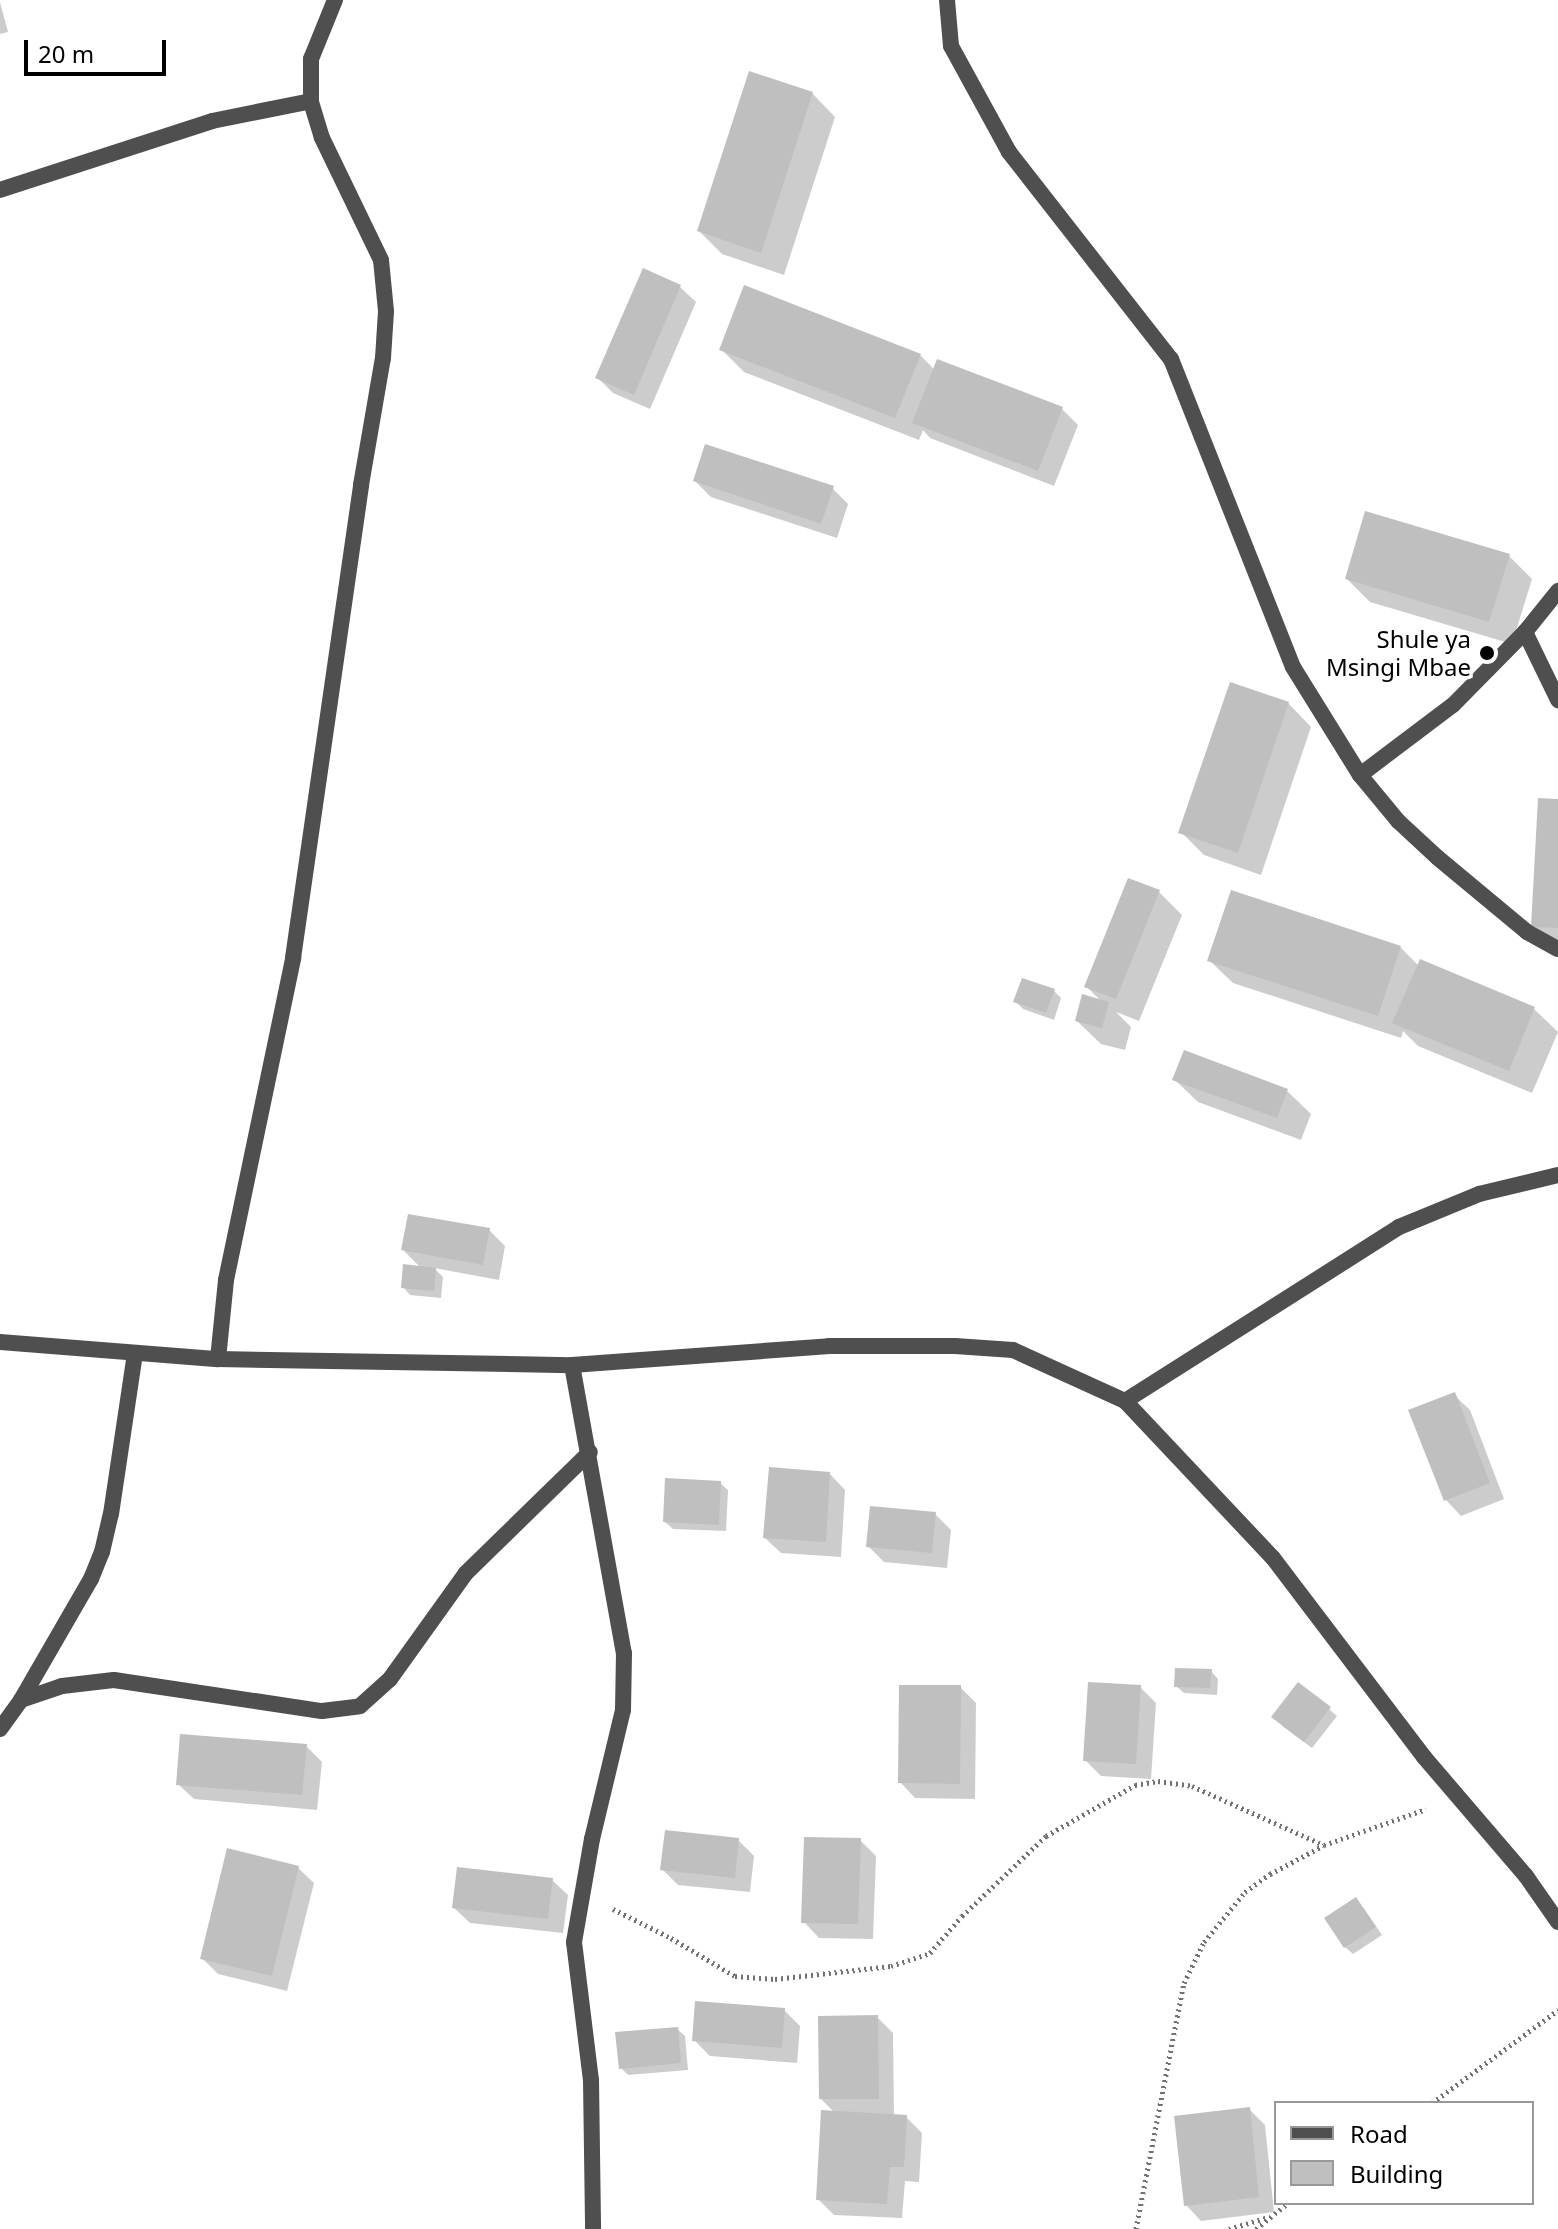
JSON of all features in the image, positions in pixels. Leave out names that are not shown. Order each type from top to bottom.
[{"type":"street","points":[[218,1359],[226,1280],[293,958],[361,485],[383,358],[386,311],[381,260],[322,138],[311,101],[311,59],[335,0]]},
{"type":"street","points":[[947,0],[951,46],[1009,152],[1171,359],[1293,667],[1360,775],[1398,821],[1438,858],[1527,932],[1558,949]]},
{"type":"street","points":[[0,190],[212,121],[311,101]]},
{"type":"street","points":[[1360,775],[1453,705],[1525,632],[1558,591]]},
{"type":"street","points":[[1525,632],[1558,700]]},
{"type":"street","points":[[1125,1401],[1399,1227],[1479,1194],[1558,1175]]},
{"type":"street","points":[[0,1342],[218,1359],[572,1365],[829,1346],[955,1346],[1013,1350],[1125,1401],[1273,1558],[1424,1757],[1462,1798],[1558,1922]]},
{"type":"street","points":[[0,1729],[21,1700],[91,1579],[102,1552],[111,1514],[135,1354]]},
{"type":"street","points":[[572,1365],[624,1653],[623,1710],[574,1942],[591,2080],[593,2229]]},
{"type":"street","points":[[21,1700],[62,1686],[114,1680],[322,1711],[360,1706],[390,1679],[466,1573],[590,1452]]},
{"type":"path","points":[[583,1895],[671,1938],[735,1976],[775,1979],[891,1966],[930,1953],[962,1916],[1046,1836],[1135,1785],[1158,1781],[1192,1786],[1324,1845]]},
{"type":"path","points":[[1136,2229],[1184,1983],[1197,1956],[1245,1892],[1324,1845],[1462,1798]]},
{"type":"path","points":[[1435,2101],[1558,2010]]},
{"type":"path","points":[[1256,2229],[1285,2205]]},
{"type":"path","points":[[1229,2229],[1268,2217]]},
{"type":"building","points":[[749,71],[813,92],[761,253],[697,231]]},
{"type":"building","points":[[643,268],[681,285],[634,395],[595,378]]},
{"type":"building","points":[[744,285],[921,354],[895,418],[719,350]]},
{"type":"building","points":[[937,359],[1063,407],[1038,471],[912,423]]},
{"type":"building","points":[[705,444],[834,486],[821,524],[693,481]]},
{"type":"building","points":[[1365,511],[1510,554],[1489,622],[1345,579]]},
{"type":"building","points":[[1230,682],[1289,702],[1238,853],[1178,833]]},
{"type":"building","points":[[1538,798],[1558,799],[1558,928],[1531,927]]},
{"type":"building","points":[[1128,878],[1160,890],[1116,999],[1084,987]]},
{"type":"building","points":[[1231,890],[1401,946],[1378,1016],[1207,961]]},
{"type":"building","points":[[1420,959],[1535,1007],[1509,1071],[1392,1023]]},
{"type":"building","points":[[1022,978],[1055,989],[1046,1013],[1013,1002]]},
{"type":"building","points":[[1082,994],[1109,1002],[1102,1028],[1075,1021]]},
{"type":"building","points":[[1184,1050],[1288,1089],[1277,1118],[1172,1080]]},
{"type":"building","points":[[408,1214],[490,1228],[483,1265],[401,1250]]},
{"type":"building","points":[[403,1264],[436,1268],[434,1291],[401,1288]]},
{"type":"building","points":[[1455,1392],[1490,1483],[1444,1501],[1408,1410]]},
{"type":"building","points":[[769,1467],[830,1472],[826,1542],[763,1538]]},
{"type":"building","points":[[665,1478],[721,1481],[719,1525],[663,1522]]},
{"type":"building","points":[[870,1506],[936,1512],[932,1553],[866,1547]]},
{"type":"building","points":[[1175,1668],[1212,1669],[1210,1688],[1174,1687]]},
{"type":"building","points":[[1088,1682],[1141,1685],[1136,1764],[1083,1761]]},
{"type":"building","points":[[1298,1682],[1331,1707],[1304,1742],[1271,1717]]},
{"type":"building","points":[[899,1685],[961,1685],[960,1784],[898,1783]]},
{"type":"building","points":[[180,1734],[307,1744],[302,1795],[176,1785]]},
{"type":"building","points":[[665,1830],[739,1838],[735,1878],[660,1870]]},
{"type":"building","points":[[804,1837],[861,1838],[858,1924],[801,1923]]},
{"type":"building","points":[[227,1848],[299,1866],[272,1976],[200,1959]]},
{"type":"building","points":[[457,1867],[553,1878],[548,1919],[452,1908]]},
{"type":"building","points":[[1356,1897],[1376,1927],[1344,1948],[1324,1918]]},
{"type":"building","points":[[695,2001],[785,2008],[782,2048],[692,2041]]},
{"type":"building","points":[[878,2015],[879,2099],[819,2099],[818,2016]]},
{"type":"building","points":[[678,2027],[681,2063],[619,2069],[615,2032]]},
{"type":"building","points":[[1250,2107],[1259,2197],[1184,2206],[1174,2116]]},
{"type":"building","points":[[821,2110],[907,2115],[904,2167],[890,2167],[887,2204],[816,2200]]},
{"type":"place","name":"Shule ya Msingi Mbae","points":[[1487,653]]}]
